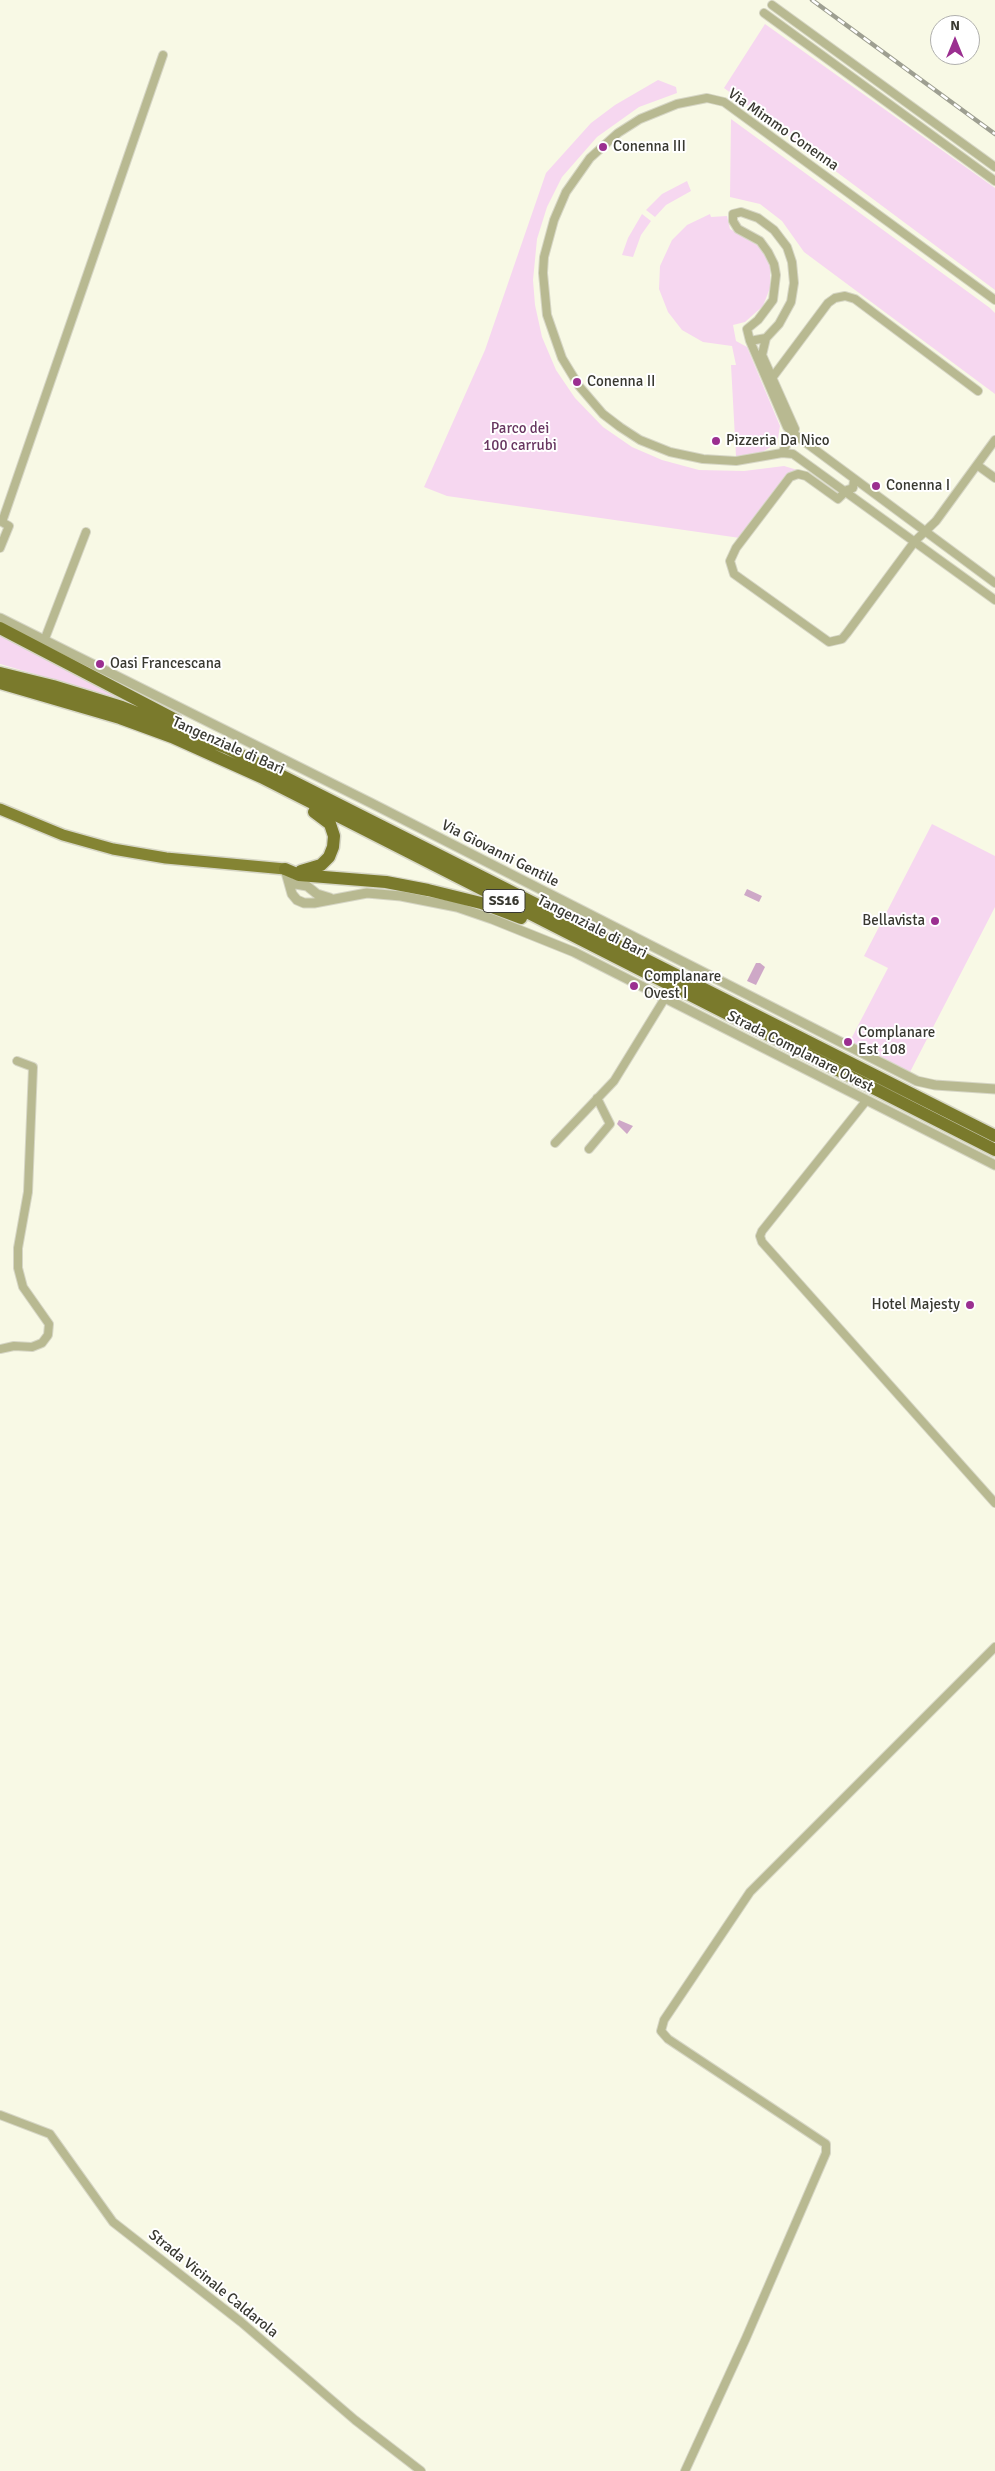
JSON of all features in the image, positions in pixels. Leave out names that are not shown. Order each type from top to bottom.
[{"type":"highway","points":[[0,628],[227,748]]},
{"type":"highway","name":"Tangenziale di Bari","points":[[0,673],[53,686],[122,707],[227,748],[995,1136]]},
{"type":"highway","name":"Tangenziale di Bari","points":[[0,683],[120,718],[172,738],[260,777],[995,1150]]},
{"type":"highway","points":[[260,777],[272,790],[326,820],[334,836],[332,852],[322,865],[311,870],[285,869]]},
{"type":"highway","name":"SS16","points":[[285,869],[299,875],[386,882],[428,890],[481,903],[509,913],[546,930],[560,929]]},
{"type":"main road","points":[[0,809],[63,835],[113,848],[166,858],[285,869]]},
{"type":"street","points":[[772,5],[995,167]]},
{"type":"street","points":[[764,13],[995,181]]},
{"type":"street","points":[[0,548],[9,526],[1,522],[163,55]]},
{"type":"street","name":"Via Mimmo Conenna","points":[[782,453],[741,461],[718,460],[688,457],[654,446],[620,427],[604,414],[582,392],[564,361],[553,336],[544,294],[543,273],[547,242],[560,205],[572,182],[590,158],[618,133],[640,119],[670,106],[707,98],[724,102],[995,300]]},
{"type":"street","points":[[995,583],[854,480],[794,434],[787,427],[746,329],[758,320],[773,300],[776,276],[774,264],[760,241],[738,229],[733,221],[733,214],[741,212],[758,218],[774,230],[787,247],[792,262],[794,283],[791,302],[779,324],[766,338],[762,356],[795,429],[794,434],[782,453],[793,454],[847,490],[995,600]]},
{"type":"street","points":[[772,378],[828,303],[835,298],[845,296],[855,300],[978,391]]},
{"type":"street","points":[[750,341],[766,338]]},
{"type":"street","points":[[854,480],[853,488],[847,490],[838,498],[806,476],[798,474],[790,477],[732,554],[730,560],[734,574],[823,639],[836,642],[847,633],[915,541],[925,533],[995,440]]},
{"type":"street","points":[[977,465],[995,478]]},
{"type":"street","points":[[867,506],[867,498],[873,493]]},
{"type":"street","points":[[44,641],[86,532]]},
{"type":"street","name":"Via Giovanni Gentile","points":[[0,618],[371,803],[917,1081],[935,1085],[995,1090]]},
{"type":"street","name":"Strada Complanare Ovest","points":[[285,869],[292,894],[297,900],[304,903],[314,904],[367,893],[401,896],[457,907],[574,952],[995,1166]]},
{"type":"street","points":[[290,883],[307,886],[317,894],[336,899]]},
{"type":"street","points":[[555,1144],[614,1081],[665,998]]},
{"type":"street","points":[[0,1349],[14,1346],[32,1347],[42,1343],[48,1336],[49,1324],[24,1287],[18,1268],[18,1248],[28,1198],[33,1067],[16,1061]]},
{"type":"street","points":[[589,1149],[610,1124],[598,1098]]},
{"type":"street","points":[[866,1101],[760,1236],[762,1242],[995,1503]]},
{"type":"street","points":[[685,2471],[754,2321],[826,2153],[826,2144],[668,2039],[661,2031],[664,2020],[750,1892],[995,1647]]},
{"type":"street","name":"Strada Vicinale Caldarola","points":[[0,2115],[50,2134],[113,2222],[241,2322],[355,2420],[421,2471]]},
{"type":"green space","points":[[765,24],[995,188],[995,290],[724,88]]},
{"type":"green space","name":"Parco dei 100 carrubi","points":[[658,80],[676,87],[677,93],[639,107],[597,137],[562,177],[547,207],[537,239],[533,280],[535,305],[542,337],[556,370],[575,398],[603,427],[632,447],[662,460],[699,470],[744,471],[784,466],[801,471],[790,472],[786,475],[740,538],[447,496],[424,487],[485,350],[546,173],[591,123],[615,105]]},
{"type":"green space","points":[[731,119],[995,313],[995,394],[804,252],[782,221],[760,204],[730,197]]},
{"type":"green space","points":[[687,181],[691,191],[666,205],[655,217],[646,210],[662,194]]},
{"type":"green space","points":[[642,214],[651,221],[641,235],[633,257],[622,255],[628,238]]},
{"type":"green space","points":[[710,214],[711,217],[727,216],[730,229],[757,245],[766,256],[770,266],[770,288],[763,306],[745,322],[733,325],[736,341],[747,347],[780,426],[775,444],[761,453],[736,456],[731,365],[736,365],[732,346],[703,342],[682,330],[668,312],[659,289],[660,266],[672,240],[687,225]]},
{"type":"green space","points":[[0,634],[135,703],[0,664]]},
{"type":"green space","name":"Bellavista","points":[[932,824],[995,856],[995,907],[910,1072],[850,1041],[888,968],[864,956]]},
{"type":"shaded area","points":[[747,889],[762,896],[759,902],[744,895]]},
{"type":"shaded area","points":[[756,963],[760,963],[765,967],[756,985],[747,981]]},
{"type":"shaded area","points":[[619,1120],[633,1126],[627,1134],[617,1124]]},
{"type":"railway","points":[[812,0],[995,134]]},
{"type":"place","name":"Conenna III","points":[[603,147]]},
{"type":"place","name":"Conenna II","points":[[577,382]]},
{"type":"place","name":"Pizzeria Da Nico","points":[[716,441]]},
{"type":"place","name":"Conenna I","points":[[876,486]]},
{"type":"place","name":"Oasi Francescana","points":[[100,664]]},
{"type":"place","name":"Bellavista","points":[[935,921]]},
{"type":"place","name":"Complanare Ovest I","points":[[634,986]]},
{"type":"place","name":"Complanare Est 108","points":[[848,1042]]},
{"type":"place","name":"Hotel Majesty","points":[[970,1305]]}]
